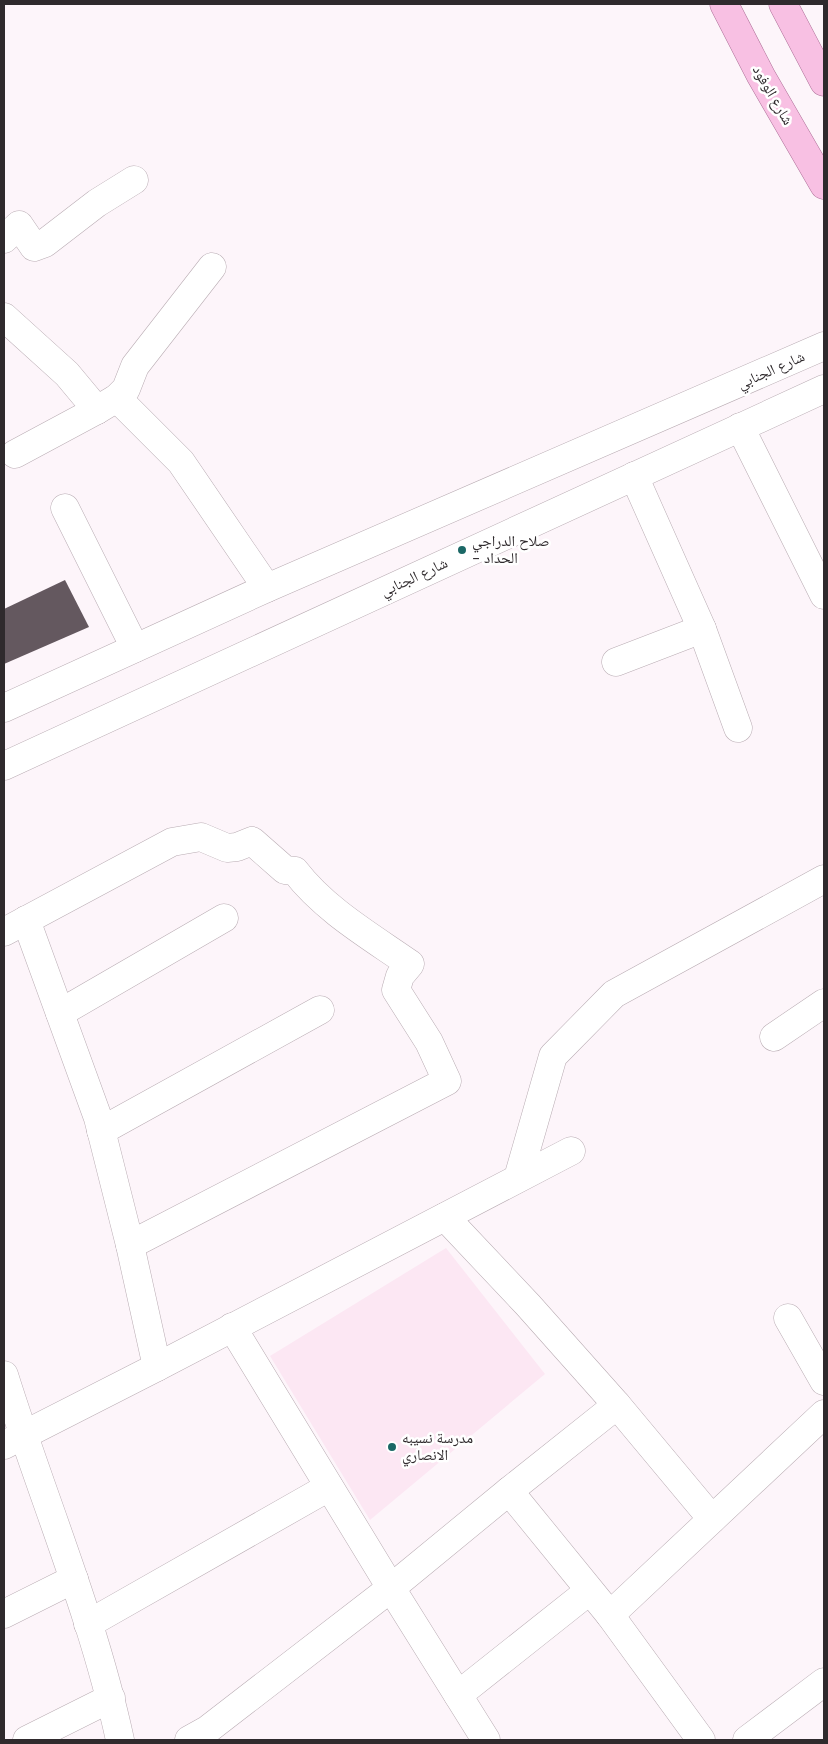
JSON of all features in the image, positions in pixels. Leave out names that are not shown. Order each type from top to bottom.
[{"type":"main road","name":"شارع الوفود","points":[[724,4],[761,76],[824,185]]},
{"type":"main road","points":[[784,4],[824,82]]},
{"type":"street","points":[[4,239],[19,225],[34,247],[45,243],[97,203],[134,180]]},
{"type":"street","points":[[15,454],[107,404],[126,389],[135,366],[212,267]]},
{"type":"street","points":[[4,317],[67,374],[181,462],[267,588]]},
{"type":"street","points":[[815,350],[824,390]]},
{"type":"street","name":"شارع الجنابي","points":[[4,708],[267,588],[815,350]]},
{"type":"street","name":"شارع الجنابي","points":[[4,766],[824,390]]},
{"type":"street","points":[[740,427],[824,595]]},
{"type":"street","points":[[634,476],[702,629],[738,728]]},
{"type":"street","points":[[65,508],[135,648]]},
{"type":"street","points":[[616,662],[702,629]]},
{"type":"street","points":[[130,1245],[447,1081],[429,1042],[396,990],[400,976],[410,964],[336,912],[295,871],[286,870],[252,841],[227,848],[200,837],[172,842],[15,926],[60,1013],[98,1118],[130,1245],[157,1367]]},
{"type":"street","points":[[518,1178],[553,1056],[614,994],[824,880]]},
{"type":"street","points":[[60,1013],[224,918]]},
{"type":"street","points":[[774,1037],[824,1003]]},
{"type":"street","points":[[101,1131],[320,1010]]},
{"type":"street","points":[[13,1440],[571,1151]]},
{"type":"street","points":[[445,1217],[528,1305],[617,1405],[712,1519]]},
{"type":"street","points":[[788,1318],[824,1381]]},
{"type":"street","points":[[232,1327],[486,1740]]},
{"type":"street","points":[[4,1375],[13,1440],[74,1578],[111,1698],[120,1740]]},
{"type":"street","points":[[204,1737],[617,1405]]},
{"type":"street","points":[[610,1615],[824,1414]]},
{"type":"street","points":[[88,1624],[329,1487]]},
{"type":"street","points":[[508,1491],[589,1592],[610,1615],[701,1740]]},
{"type":"street","points":[[4,1614],[74,1578]]},
{"type":"street","points":[[458,1695],[589,1592]]},
{"type":"street","points":[[747,1740],[824,1682]]},
{"type":"street","points":[[27,1740],[111,1698]]},
{"type":"shaded area","name":"مدرسة نسيبه الانصاري","points":[[446,1248],[545,1374],[370,1520],[270,1356]]},
{"type":"building","points":[[65,580],[89,627],[4,664],[4,609]]},
{"type":"place","name":"صلاح الدراجي - الحداد","points":[[462,550]]},
{"type":"place","name":"مدرسة نسيبه الانصاري","points":[[392,1447]]}]
